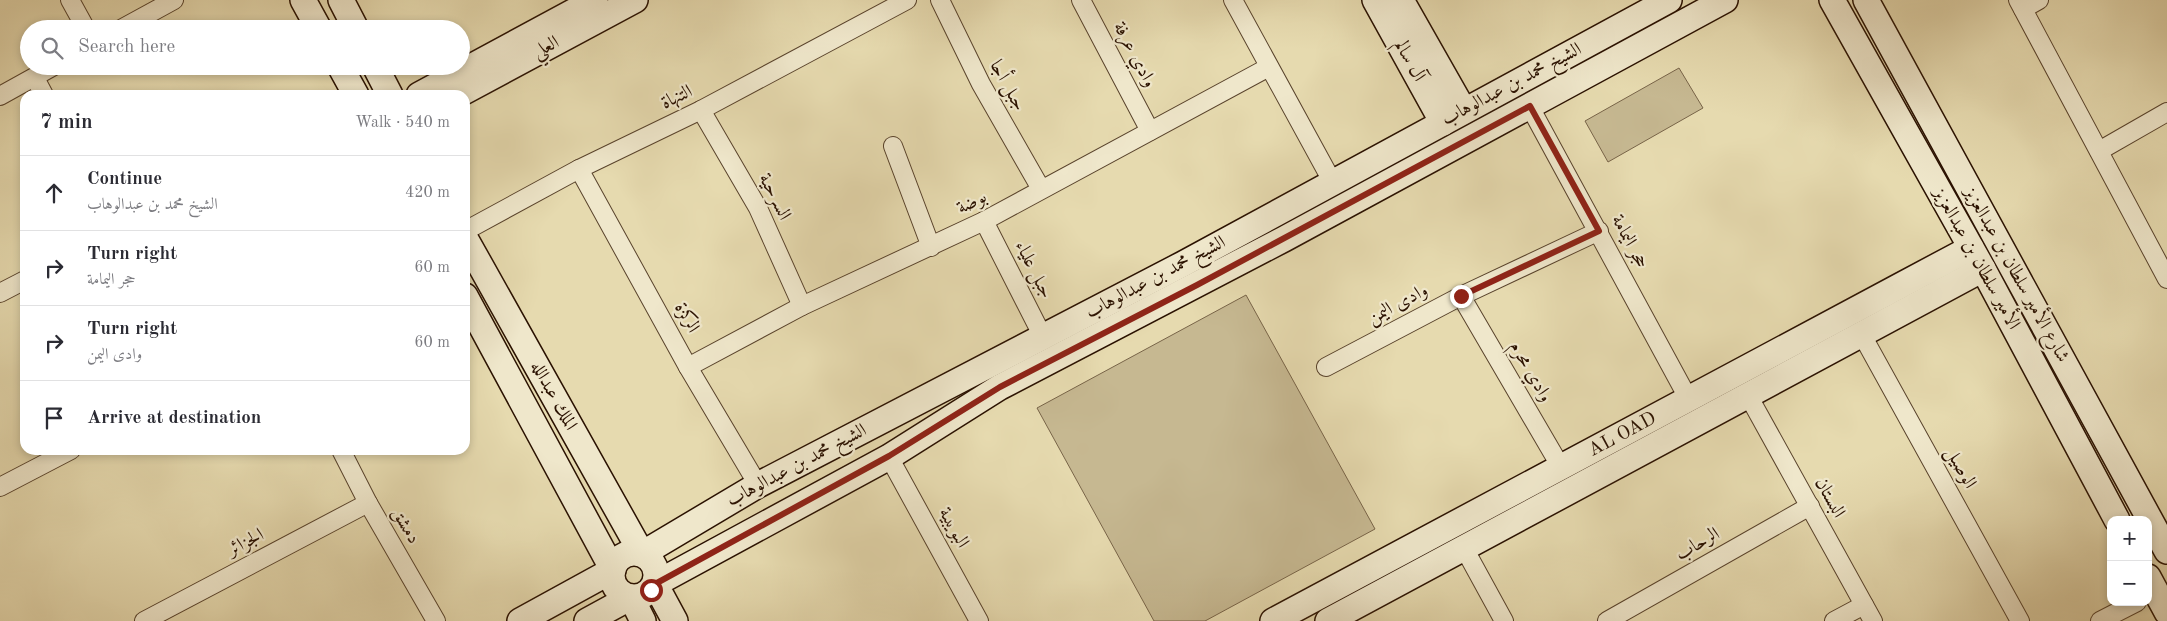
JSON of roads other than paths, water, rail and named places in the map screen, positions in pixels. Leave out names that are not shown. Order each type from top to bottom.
[{"type":"street","points":[[70,0],[81,20]]},
{"type":"street","points":[[137,20],[174,0]]},
{"type":"street","points":[[303,0],[314,20]]},
{"type":"street","points":[[341,0],[351,20]]},
{"type":"street","name":"العلي","points":[[470,67],[595,0]]},
{"type":"street","name":"العلي","points":[[467,90],[635,0]]},
{"type":"street","name":"التنهاة","points":[[470,228],[579,169],[701,110],[907,0]]},
{"type":"street","name":"جبل أجا","points":[[940,0],[981,84],[1041,189]]},
{"type":"street","name":"وادي عرفة","points":[[1081,0],[1150,130]]},
{"type":"street","points":[[1232,0],[1334,184]]},
{"type":"street","name":"آل سالم","points":[[1375,0],[1443,123]]},
{"type":"street","name":"آل سالم","points":[[1401,0],[1464,111]]},
{"type":"street","name":"الشيخ محمد بن عبدالوهاب","points":[[642,554],[758,486],[1334,184],[1669,0]]},
{"type":"street","name":"الشيخ محمد بن عبدالوهاب","points":[[655,584],[889,456],[1000,387],[1237,264],[1725,0]]},
{"type":"street","name":"الأمير سلطان بن عبدالعزيز","points":[[1832,0],[1983,269],[2116,516]]},
{"type":"street","name":"شارع الأمير سلطان بن عبدالعزيز","points":[[1866,0],[2167,551]]},
{"type":"street","points":[[2039,0],[2020,4],[2167,279]]},
{"type":"street","name":"بوضة","points":[[688,367],[802,306],[984,221],[1270,67]]},
{"type":"street","points":[[0,96],[40,75]]},
{"type":"street","points":[[345,75],[353,90]]},
{"type":"street","points":[[380,75],[387,90]]},
{"type":"street","name":"العلي","points":[[428,90],[456,75]]},
{"type":"street","points":[[35,78],[41,90]]},
{"type":"street","name":"حجر اليمامة","points":[[1530,106],[1688,398]]},
{"type":"street","name":"السرحية","points":[[701,110],[758,208],[802,306]]},
{"type":"street","points":[[2099,151],[2167,112]]},
{"type":"street","points":[[893,146],[931,247]]},
{"type":"street","name":"الركزة","points":[[579,169],[688,367],[758,486]]},
{"type":"street","name":"جبل علياء","points":[[984,221],[1043,337]]},
{"type":"street","name":"وادى اليمن","points":[[1326,367],[1461,296],[1599,231]]},
{"type":"street","points":[[1224,242],[1237,264]]},
{"type":"street","name":"الملك عبدالله","points":[[470,247],[642,554]]},
{"type":"street","name":"AL OAD","points":[[1273,621],[1562,469],[1688,398],[1971,248]]},
{"type":"street","name":"AL OAD","points":[[1328,621],[1983,269]]},
{"type":"street","points":[[0,293],[20,283]]},
{"type":"street","name":"وادي محرم","points":[[1461,296],[1562,469]]},
{"type":"street","name":"الملك عبدالله","points":[[470,305],[613,570]]},
{"type":"street","name":"الوصيل","points":[[1862,335],[2020,621]]},
{"type":"street","name":"البستان","points":[[1749,396],[1872,621]]},
{"type":"street","points":[[0,487],[62,455]]},
{"type":"street","name":"دمشق","points":[[344,455],[368,503],[436,621]]},
{"type":"street","name":"البويبية","points":[[889,456],[979,621]]},
{"type":"street","name":"الجزائر","points":[[144,621],[368,503]]},
{"type":"street","name":"الرحاب","points":[[1607,621],[1810,506]]},
{"type":"street","points":[[1464,548],[1504,621]]},
{"type":"street","points":[[520,621],[613,570],[621,558],[627,554],[642,554],[653,563],[656,570],[655,584],[675,621]]},
{"type":"street","points":[[613,570],[614,584],[624,595],[631,597],[643,621]]},
{"type":"street","points":[[587,621],[631,597],[645,595],[655,584]]},
{"type":"street","points":[[1834,621],[1864,604]]},
{"type":"street","points":[[2100,621],[2131,606]]}]
